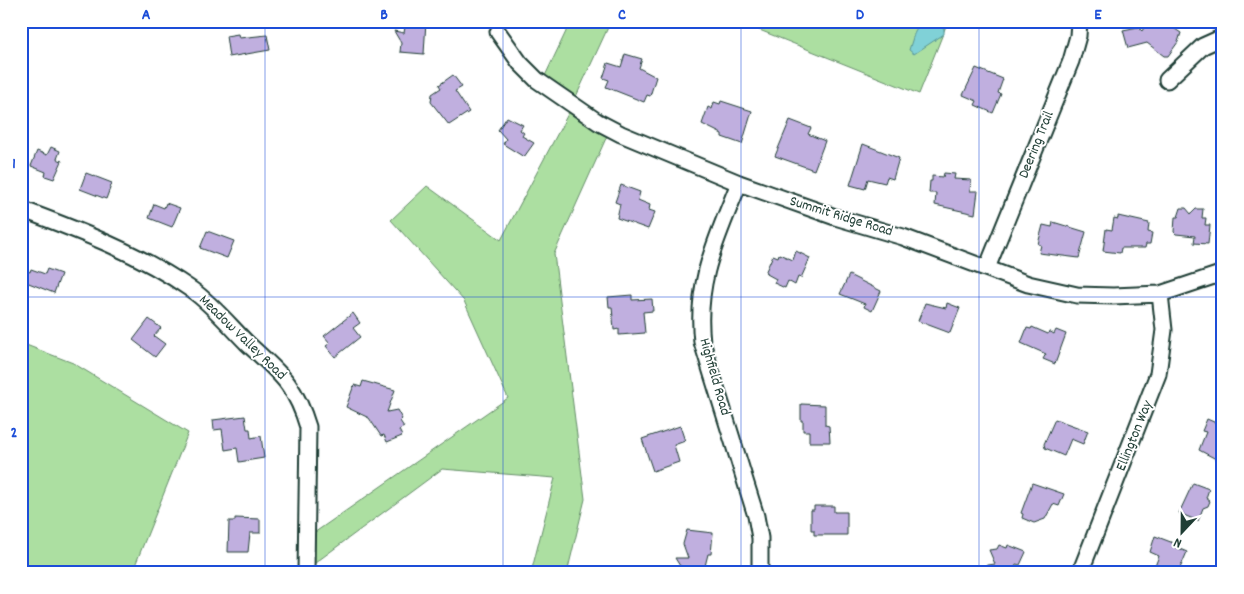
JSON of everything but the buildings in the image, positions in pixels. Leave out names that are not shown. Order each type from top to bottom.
[{"type":"street","name":"Deering Trail","points":[[987,268],[1071,62],[1078,36],[1079,21]]},
{"type":"street","name":"Summit Ridge Road","points":[[498,32],[520,64],[537,80],[598,122],[621,134],[739,183],[835,217],[903,237],[1028,284],[1077,295],[1160,294],[1223,274]]},
{"type":"street","points":[[1167,80],[1203,46],[1223,36]]},
{"type":"street","name":"Highfield Road","points":[[739,183],[707,268],[702,290],[700,318],[702,342],[756,516],[760,538],[760,573]]},
{"type":"street","name":"Meadow Valley Road","points":[[21,209],[70,227],[141,259],[193,291],[289,382],[301,404],[308,427],[306,573]]},
{"type":"street","name":"Ellington Way","points":[[1080,573],[1158,374],[1164,330],[1160,294]]},
{"type":"green space","points":[[571,21],[611,21],[574,101],[544,78]]},
{"type":"green space","points":[[737,21],[948,21],[919,94]]},
{"type":"green space","points":[[569,112],[607,136],[554,254],[585,499],[567,573],[531,573],[555,478],[442,469],[311,566],[311,535],[508,398],[464,301],[391,220],[427,186],[501,240]]},
{"type":"green space","points":[[21,343],[73,363],[188,433],[132,573],[21,573]]},
{"type":"water","points":[[921,21],[932,22],[944,28],[944,34],[914,54],[909,50],[915,31]]}]
